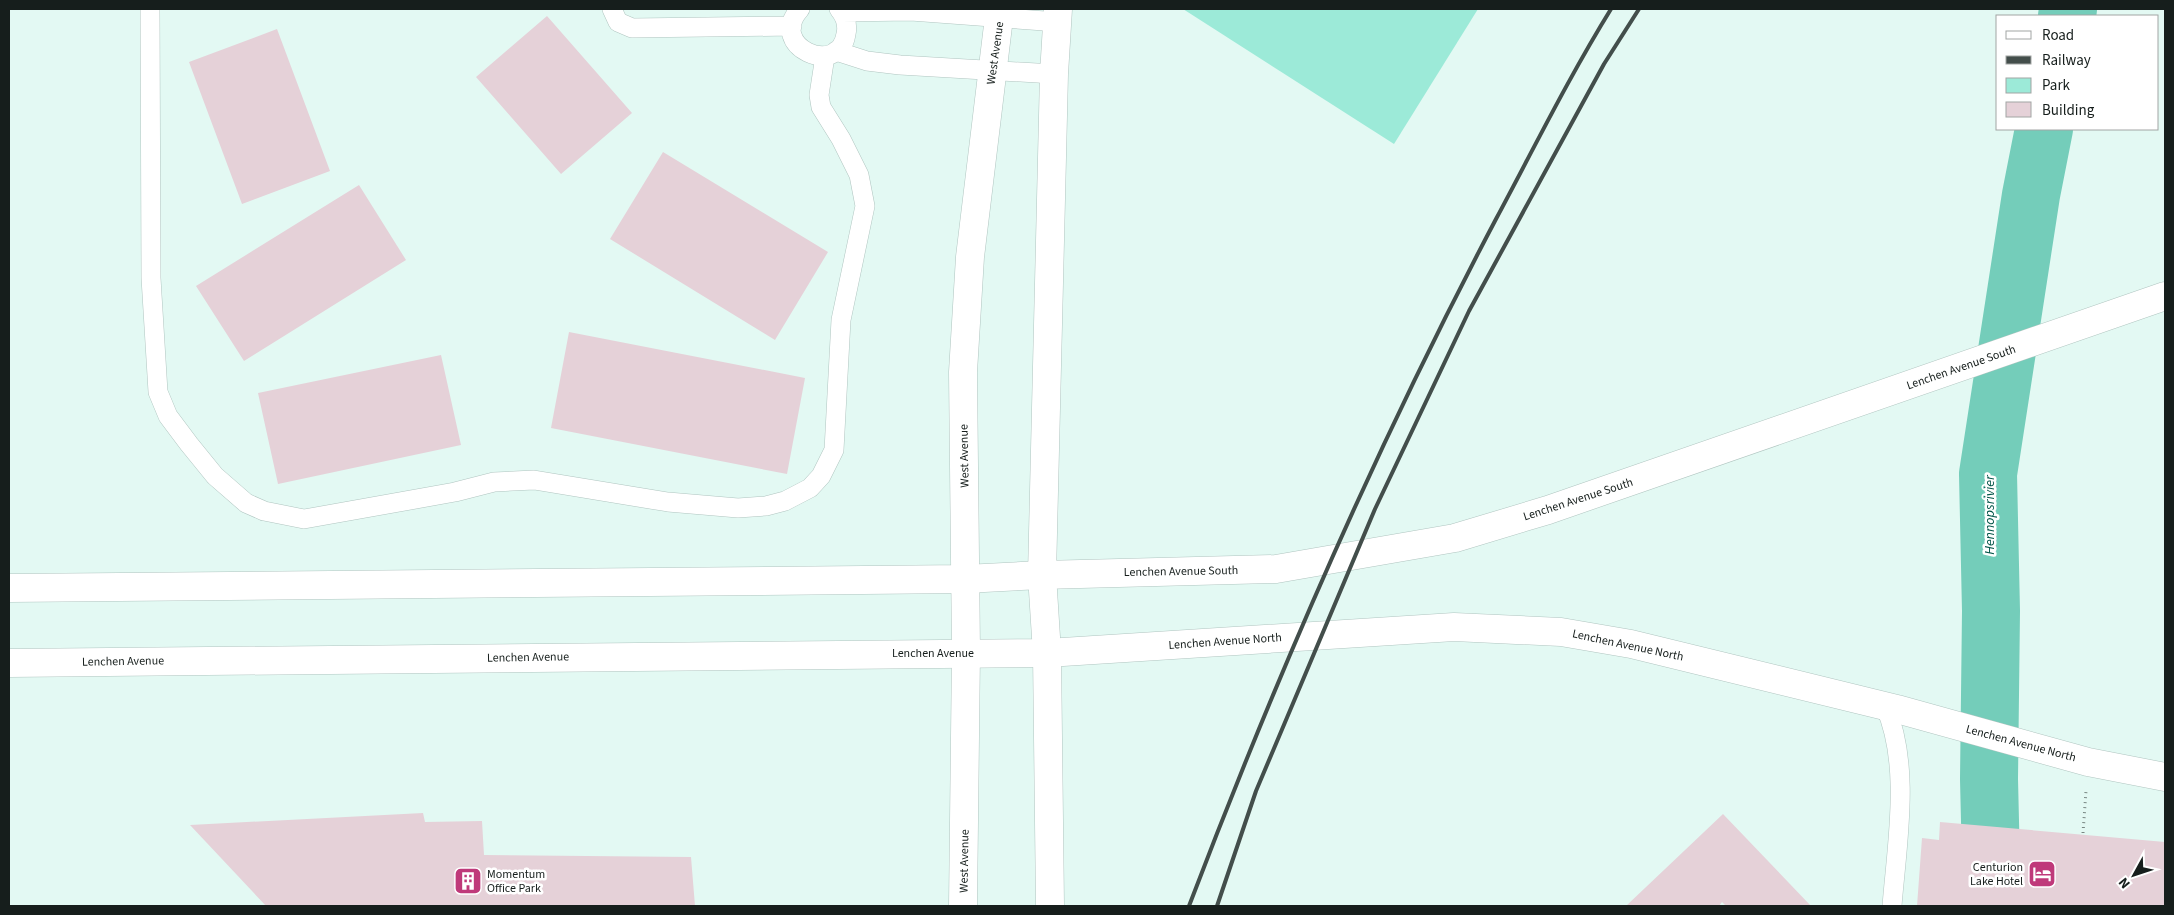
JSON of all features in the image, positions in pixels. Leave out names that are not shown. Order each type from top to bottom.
[{"type":"main road","name":"West Avenue","points":[[963,906],[966,652],[963,372],[970,257],[1000,13]]},
{"type":"main road","points":[[1050,906],[1047,653],[1042,575],[1054,74],[1058,16]]},
{"type":"main road","name":"Lenchen Avenue South","points":[[965,579],[1042,575],[1276,569],[1455,538],[1548,510],[2165,296]]},
{"type":"main road","points":[[9,588],[965,579]]},
{"type":"main road","name":"Lenchen Avenue North","points":[[1047,653],[1454,627],[1561,632],[1631,644],[1891,708],[2088,762],[2165,777]]},
{"type":"main road","name":"Lenchen Avenue","points":[[9,663],[966,652],[1047,653]]},
{"type":"lane","points":[[150,9],[152,278],[158,392],[168,416],[189,444],[216,476],[246,504],[264,511],[304,519],[455,492],[494,482],[534,480],[668,502],[738,508],[766,506],[785,501],[810,488],[821,476],[834,450],[841,320],[865,206],[859,175],[841,139],[821,108],[819,95],[830,53],[843,44],[846,36],[847,28],[840,10],[911,10],[1058,16]]},
{"type":"lane","points":[[612,9],[618,22],[632,28],[792,26]]},
{"type":"lane","points":[[800,9],[794,18],[792,33],[798,46],[810,55],[830,53],[867,61],[900,65],[1054,74]]},
{"type":"lane","points":[[1891,708],[1900,772],[1892,906]]},
{"type":"path","points":[[2083,833],[2088,762]]},
{"type":"green space","points":[[1183,9],[1478,9],[1394,144]]},
{"type":"building","points":[[547,16],[632,113],[561,174],[476,77]]},
{"type":"building","points":[[277,29],[330,171],[242,204],[189,62]]},
{"type":"building","points":[[663,152],[828,252],[775,340],[610,239]]},
{"type":"building","points":[[359,185],[406,260],[244,361],[196,286]]},
{"type":"building","points":[[569,332],[805,378],[787,474],[551,428]]},
{"type":"building","points":[[441,355],[461,445],[278,484],[258,393]]},
{"type":"building","name":"Momentum Office Park","points":[[423,813],[425,822],[482,821],[484,855],[691,857],[695,906],[266,906],[190,825]]},
{"type":"building","points":[[1723,814],[1811,906],[1726,906],[1722,902],[1719,906],[1626,906]]},
{"type":"building","name":"Centurion Lake Hotel","points":[[1940,822],[2165,842],[2165,906],[1917,906],[1922,838],[1939,840]]},
{"type":"waterway","name":"Hennopsrivier","points":[[2067,15],[2068,9]]},
{"type":"waterway","name":"Hennopsrivier","points":[[1992,906],[1989,779],[1991,611],[1988,474],[2031,195],[2044,130]]},
{"type":"railway","points":[[1189,906],[1294,644],[1371,472],[1411,387],[1496,219],[1566,87],[1611,9]]},
{"type":"railway","points":[[1217,906],[1256,791],[1375,509],[1469,311],[1604,64],[1639,9]]},
{"type":"place","name":"Centurion Lake Hotel","points":[[2042,874]]},
{"type":"place","name":"Momentum Office Park","points":[[468,881]]}]
